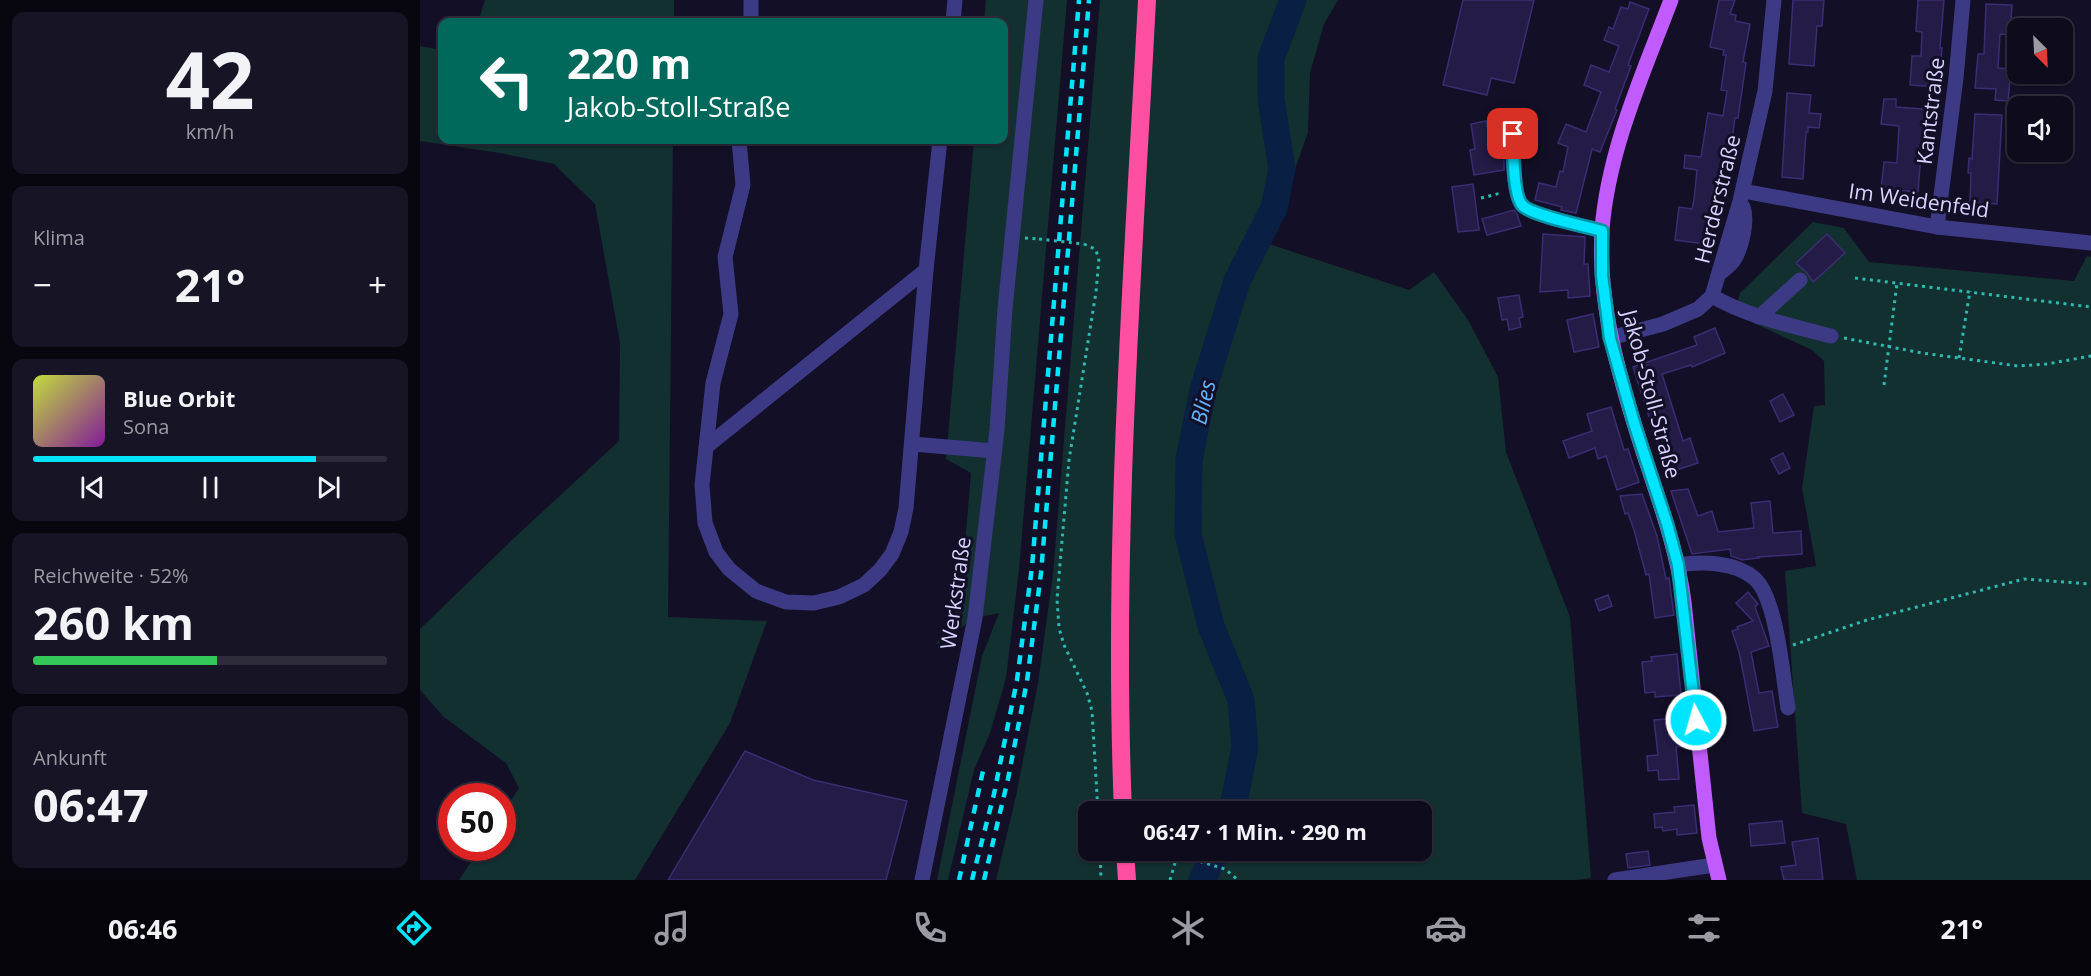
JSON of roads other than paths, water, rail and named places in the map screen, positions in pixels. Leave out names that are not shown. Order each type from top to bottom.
[{"type":"highway","points":[[1123,801],[1119,627],[1122,514],[1147,0]]},
{"type":"highway","points":[[1126,861],[1127,880]]},
{"type":"main road","name":"Jakob-Stoll-Straße","points":[[1671,0],[1635,93],[1616,154],[1602,231],[1602,275],[1610,338],[1678,565],[1684,602],[1708,838],[1717,873]]},
{"type":"street","points":[[751,0],[751,18]]},
{"type":"street","points":[[953,18],[955,0]]},
{"type":"street","name":"Werkstraße","points":[[922,880],[975,618],[994,451],[1005,309],[1036,0]]},
{"type":"street","name":"Herderstraße","points":[[1610,338],[1663,324],[1698,309],[1712,296],[1742,196],[1765,91],[1774,0]]},
{"type":"street","name":"Kantstraße","points":[[1937,227],[1956,78],[1963,0]]},
{"type":"street","points":[[1514,122],[1515,189],[1522,206],[1538,214],[1602,231]]},
{"type":"street","points":[[739,144],[743,185],[725,257],[731,314],[713,383],[702,485],[705,523],[716,552],[729,569],[756,591],[786,602],[814,603],[839,597],[864,585],[880,570],[892,554],[901,532],[913,444],[926,270],[940,144]]},
{"type":"street","name":"Im Weidenfeld","points":[[1742,196],[1937,227],[2091,243]]},
{"type":"street","points":[[706,447],[926,270]]},
{"type":"street","points":[[1759,317],[1800,280]]},
{"type":"street","points":[[1712,296],[1729,306],[1759,317],[1831,336]]},
{"type":"street","points":[[913,444],[994,451]]},
{"type":"street","points":[[1678,565],[1696,562],[1718,565],[1741,570],[1755,579],[1764,592],[1772,615],[1788,708]]},
{"type":"street","name":"Jakob-Stoll-Straße","points":[[1615,880],[1717,873]]},
{"type":"waterway","name":"Blies","points":[[1234,801],[1245,747],[1241,700],[1211,626],[1188,534],[1189,460],[1203,390],[1237,281],[1274,208],[1282,169],[1271,99],[1271,58],[1293,0]]},
{"type":"waterway","name":"Blies","points":[[1202,880],[1212,861]]},
{"type":"railway","points":[[972,880],[994,794],[1017,680],[1032,567],[1079,0]]},
{"type":"railway","points":[[984,880],[1008,779],[1027,681],[1041,573],[1089,0]]},
{"type":"railway","points":[[959,880],[983,771]]}]
